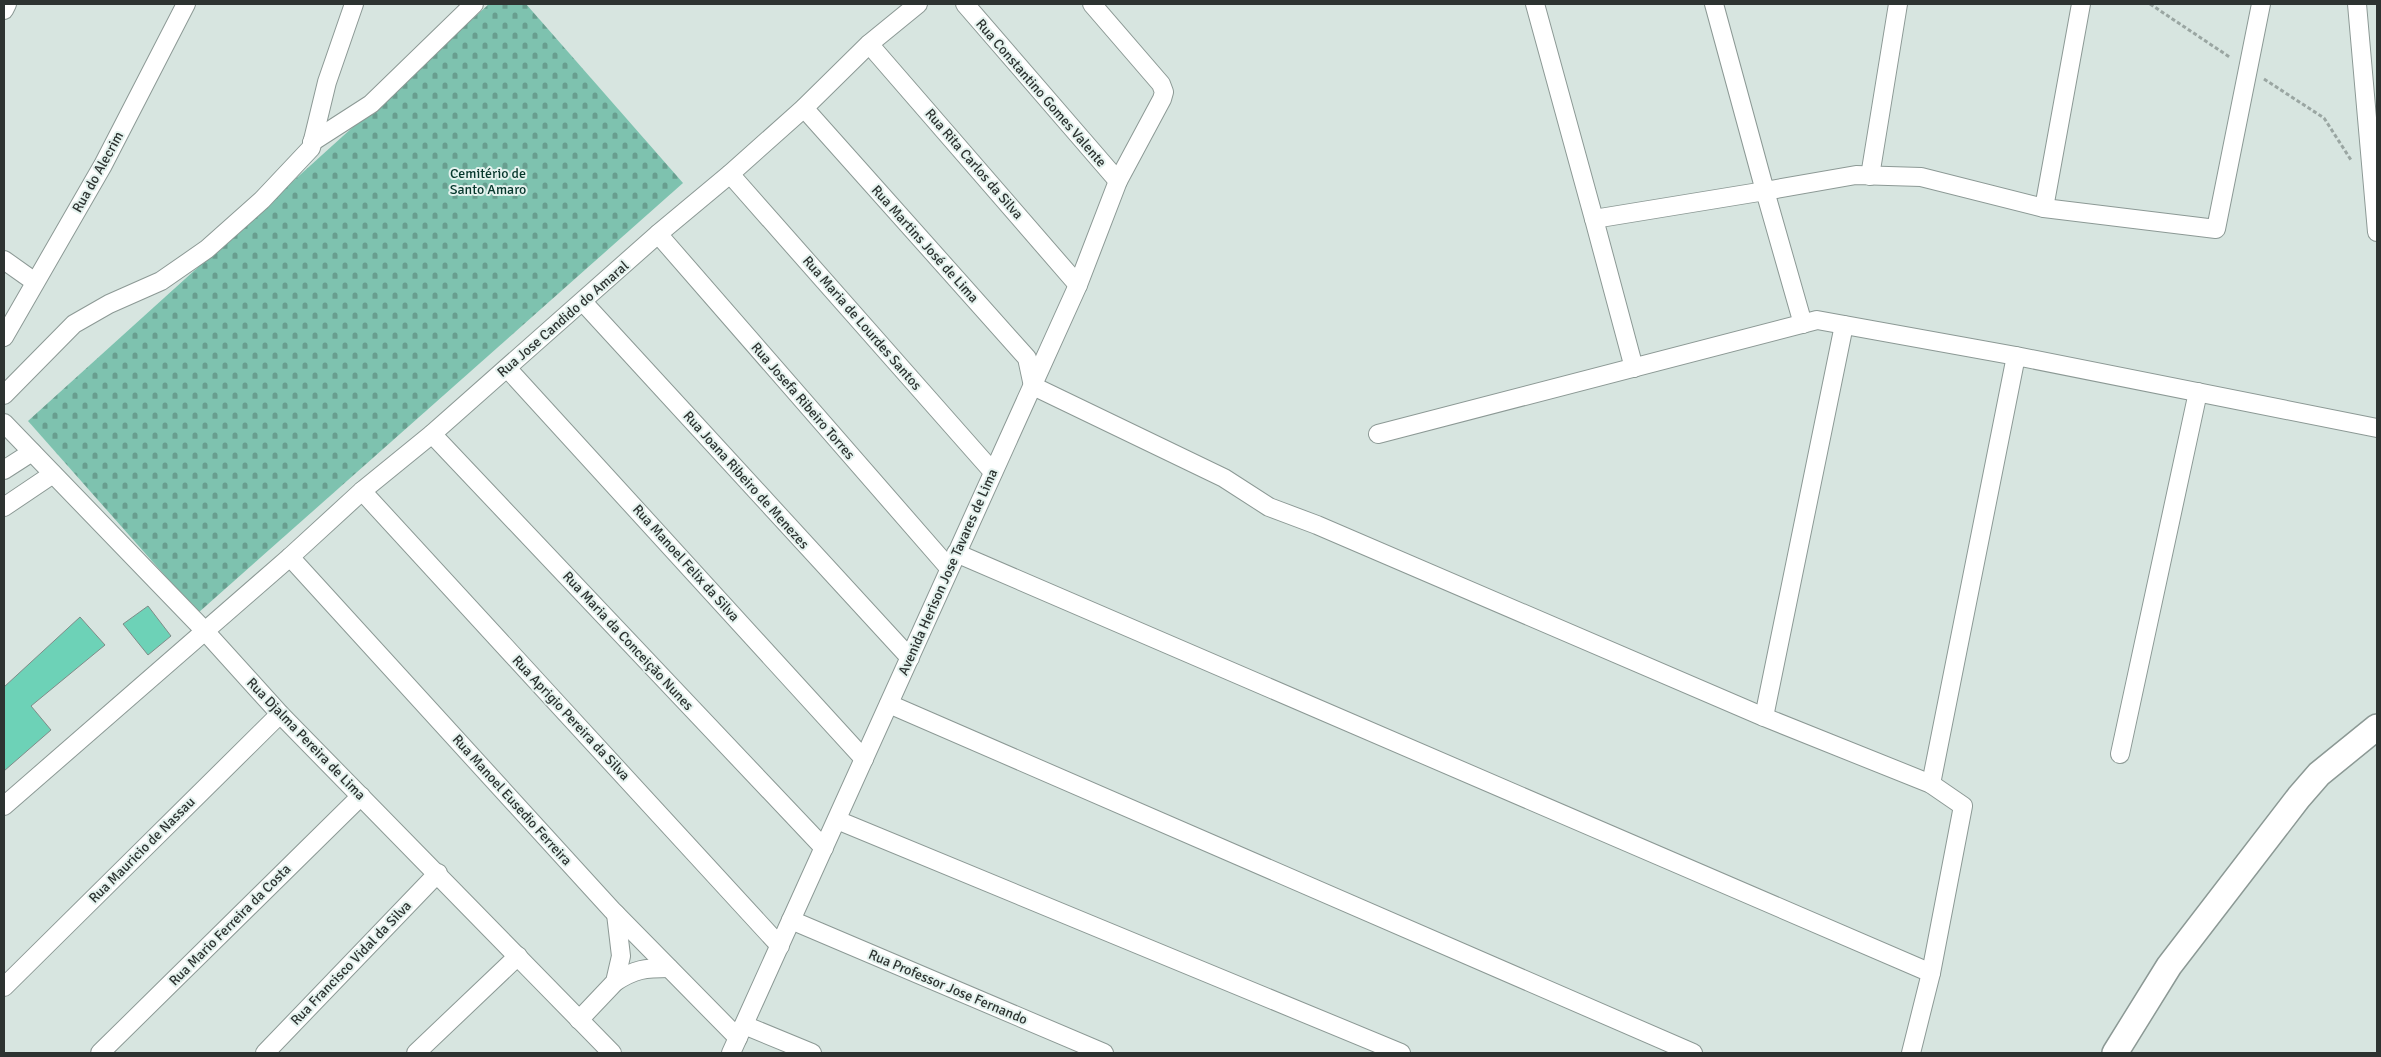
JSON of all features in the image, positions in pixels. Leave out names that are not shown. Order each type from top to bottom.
[{"type":"main road","points":[[2115,1053],[2169,966],[2299,797],[2319,774],[2377,727]]},
{"type":"street","points":[[4,10],[7,4]]},
{"type":"street","name":"Rua do Alecrim","points":[[4,337],[103,165],[184,4]]},
{"type":"street","points":[[4,395],[74,324],[109,304],[161,281],[207,249],[262,200],[311,148],[327,82],[354,4]]},
{"type":"street","points":[[312,142],[371,104],[474,4]]},
{"type":"street","name":"Rua Jose Candido do Amaral","points":[[4,806],[290,557],[362,491],[432,434],[658,234],[730,174],[804,108],[869,44],[918,4]]},
{"type":"street","name":"Rua Constantino Gomes Valente","points":[[965,4],[1118,181]]},
{"type":"street","name":"Avenida Herison Jose Tavares de Lima","points":[[738,1039],[1078,285],[1118,181],[1164,92],[1162,84],[1092,4]]},
{"type":"street","points":[[1535,4],[1634,368]]},
{"type":"street","points":[[1714,4],[1803,324]]},
{"type":"street","points":[[1870,176],[1898,4]]},
{"type":"street","points":[[2044,208],[2081,4]]},
{"type":"street","points":[[1594,219],[1856,175],[1921,177],[2044,208],[2216,230],[2261,4]]},
{"type":"street","points":[[2357,4],[2377,232]]},
{"type":"street","name":"Rua Rita Carlos da Silva","points":[[869,44],[1078,285]]},
{"type":"street","name":"Rua Martins José de Lima","points":[[804,108],[1027,358],[1032,386]]},
{"type":"street","name":"Rua Maria de Lourdes Santos","points":[[730,174],[994,472]]},
{"type":"street","name":"Rua Josefa Ribeiro Torres","points":[[658,234],[953,561]]},
{"type":"street","points":[[4,260],[35,282]]},
{"type":"street","name":"Rua Joana Ribeiro de Menezes","points":[[583,302],[910,658]]},
{"type":"street","points":[[1378,434],[1817,320],[2016,356],[2377,428]]},
{"type":"street","points":[[1764,717],[1844,325]]},
{"type":"street","points":[[1931,784],[2016,356]]},
{"type":"street","name":"Rua Manoel Felix da Silva","points":[[508,368],[864,759]]},
{"type":"street","points":[[1032,386],[1224,478],[1269,507],[1317,525],[1764,717],[1931,784],[1963,806],[1931,973],[1911,1053]]},
{"type":"street","points":[[2120,754],[2198,392]]},
{"type":"street","name":"Rua Djalma Pereira de Lima","points":[[4,423],[204,630],[280,714],[438,873],[580,1020],[602,1050]]},
{"type":"street","name":"Rua Maria da Conceição Nunes","points":[[432,434],[824,848]]},
{"type":"street","points":[[4,470],[32,452]]},
{"type":"street","points":[[4,507],[53,474]]},
{"type":"street","name":"Rua Aprigio Pereira da Silva","points":[[362,491],[780,946]]},
{"type":"street","name":"Rua Manoel Eusedio Ferreira","points":[[290,557],[616,914],[738,1039]]},
{"type":"street","points":[[953,561],[1931,973]]},
{"type":"street","points":[[889,704],[1693,1053]]},
{"type":"street","name":"Rua Mauricio de Nassau","points":[[4,987],[280,714]]},
{"type":"street","name":"Rua Mario Ferreira da Costa","points":[[100,1053],[360,796]]},
{"type":"street","points":[[837,820],[1401,1053]]},
{"type":"street","name":"Rua Francisco Vidal da Silva","points":[[265,1053],[438,873]]},
{"type":"street","points":[[615,982],[621,956],[616,914]]},
{"type":"street","name":"Rua Professor Jose Fernando","points":[[791,920],[1104,1053]]},
{"type":"street","points":[[416,1053],[518,956]]},
{"type":"street","points":[[580,1020],[615,982],[630,972],[645,968],[669,968]]},
{"type":"street","points":[[738,1039],[812,1053]]},
{"type":"path","points":[[2150,4],[2237,62]]},
{"type":"path","points":[[2261,77],[2324,118],[2354,165]]},
{"type":"green space","name":"Cemitério de Santo Amaro","points":[[489,4],[526,4],[683,183],[198,613],[28,421]]},
{"type":"building","points":[[148,606],[171,636],[148,655],[123,624]]},
{"type":"building","points":[[80,617],[105,645],[31,706],[51,730],[4,771],[4,687]]}]
